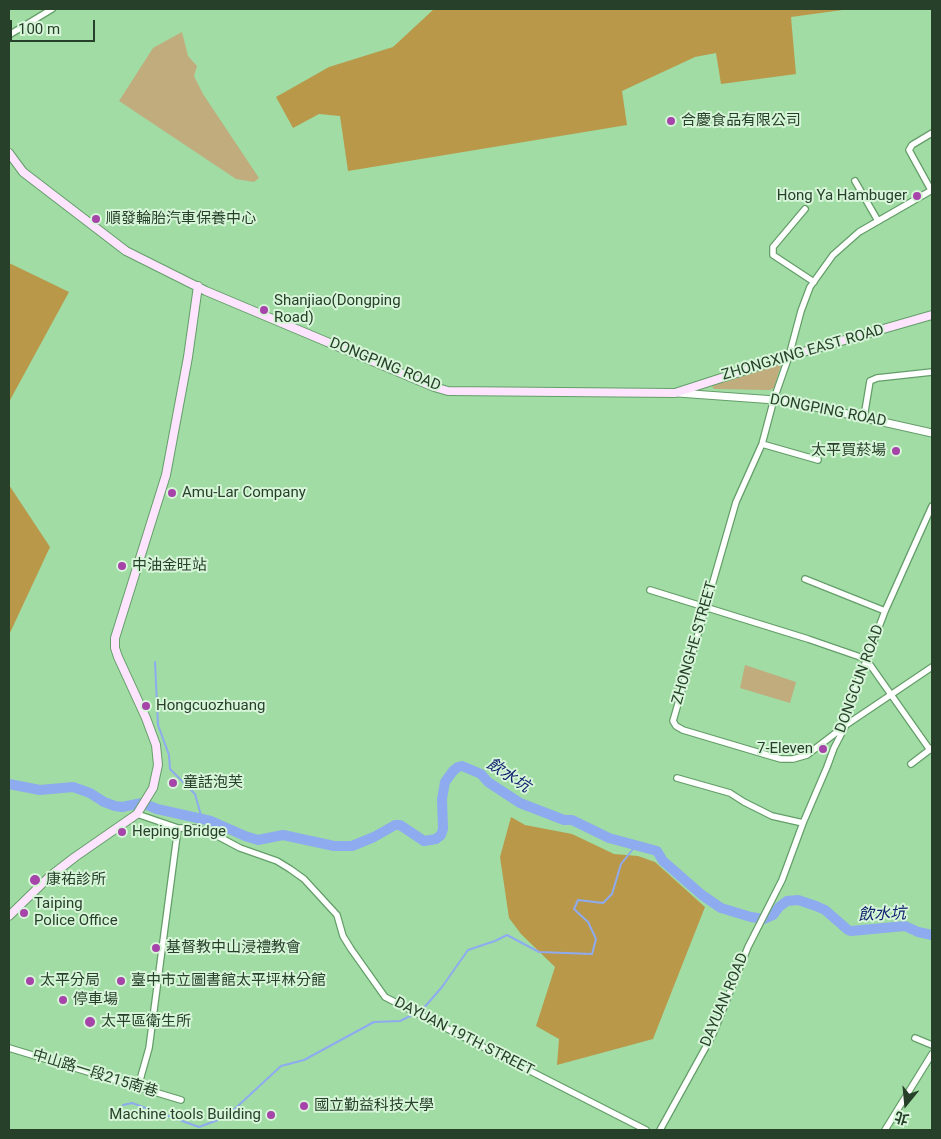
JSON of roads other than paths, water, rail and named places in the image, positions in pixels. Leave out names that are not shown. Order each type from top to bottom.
[{"type":"main road","name":"DONGPING ROAD","points":[[9,153],[23,172],[122,248],[198,286],[434,387],[448,391],[675,393]]},
{"type":"main road","points":[[9,916],[49,877],[138,814],[153,788],[158,765],[156,745],[118,656],[114,638],[166,475],[188,357],[198,286]]},
{"type":"main road","name":"ZHONGXING EAST ROAD","points":[[675,393],[789,356],[932,315]]},
{"type":"street","points":[[9,35],[52,9]]},
{"type":"street","points":[[932,133],[912,145],[909,150],[932,190]]},
{"type":"street","points":[[854,181],[878,221]]},
{"type":"street","name":"ZHONGHE STREET","points":[[932,190],[859,232],[837,251],[814,282],[801,311],[762,444],[738,497],[673,721],[676,726],[683,730],[767,756],[793,759],[807,755],[846,725],[932,667]]},
{"type":"street","points":[[805,209],[773,247],[773,255],[814,282]]},
{"type":"street","points":[[864,417],[870,381],[877,378],[932,372]]},
{"type":"street","name":"DONGPING ROAD","points":[[675,393],[789,401],[932,433]]},
{"type":"street","points":[[762,444],[818,460]]},
{"type":"street","name":"DONGCUN ROAD","points":[[768,908],[782,880],[834,748],[846,725],[845,716],[885,611],[932,506]]},
{"type":"street","points":[[805,579],[885,611]]},
{"type":"street","points":[[650,590],[866,659],[931,749],[911,764]]},
{"type":"street","points":[[677,778],[730,793],[772,816],[803,823]]},
{"type":"street","name":"DAYUAN 19TH STREET","points":[[138,814],[178,828],[196,828],[210,832],[240,848],[277,861],[304,879],[337,915],[343,936],[385,996],[646,1130]]},
{"type":"street","points":[[138,1087],[149,1048],[178,828]]},
{"type":"street","name":"DAYUAN ROAD","points":[[660,1130],[713,1034],[748,947],[768,908]]},
{"type":"street","points":[[915,1038],[932,1045]]},
{"type":"street","name":"中山路一段215南巷","points":[[9,1048],[181,1100]]},
{"type":"street","points":[[885,1130],[932,1054]]},
{"type":"waterway","points":[[155,662],[158,725],[169,755],[170,769],[195,794],[202,819]]},
{"type":"waterway","name":"飲水坑","points":[[9,784],[40,790],[73,787],[90,793],[104,802],[115,806],[122,807],[142,803],[157,809],[211,821],[258,840],[283,835],[334,846],[352,846],[374,837],[395,825],[400,825],[424,841],[436,839],[441,835],[443,829],[442,799],[445,782],[453,771],[462,766],[481,774],[488,782],[520,803],[564,820],[572,820],[609,838],[657,851],[663,861],[702,895],[721,908],[764,919],[773,915],[787,901],[798,900],[825,910],[851,931],[905,926],[918,932],[932,935]]},
{"type":"waterway","points":[[422,1010],[442,987],[468,950],[507,935],[539,952],[592,954],[596,939],[588,922],[574,909],[578,900],[603,903],[612,894],[621,864],[637,844]]},
{"type":"waterway","points":[[123,1105],[132,1103],[199,1127],[226,1117],[281,1066],[304,1060],[374,1022],[400,1021],[412,1015]]},
{"type":"place","name":"合慶食品有限公司","points":[[671,121]]},
{"type":"place","name":"Hong Ya Hambuger","points":[[917,196]]},
{"type":"place","name":"順發輪胎汽車保養中心","points":[[96,219]]},
{"type":"place","name":"Shanjiao(Dongping Road)","points":[[264,310]]},
{"type":"place","name":"太平買菸場","points":[[896,451]]},
{"type":"place","name":"Amu-Lar Company","points":[[172,493]]},
{"type":"place","name":"中油金旺站","points":[[122,566]]},
{"type":"place","name":"Hongcuozhuang","points":[[146,706]]},
{"type":"place","name":"7-Eleven","points":[[823,749]]},
{"type":"place","name":"童話泡芙","points":[[173,783]]},
{"type":"place","name":"Heping Bridge","points":[[122,832]]},
{"type":"place","name":"康祐診所","points":[[35,880]]},
{"type":"place","name":"Taiping Police Office","points":[[24,913]]},
{"type":"place","name":"基督教中山浸禮教會","points":[[156,948]]},
{"type":"place","name":"太平分局","points":[[30,981]]},
{"type":"place","name":"臺中市立圖書館太平坪林分館","points":[[121,981]]},
{"type":"place","name":"停車場","points":[[63,1000]]},
{"type":"place","name":"太平區衛生所","points":[[90,1022]]},
{"type":"place","name":"國立勤益科技大學","points":[[304,1106]]},
{"type":"place","name":"Machine tools Building","points":[[271,1115]]}]
